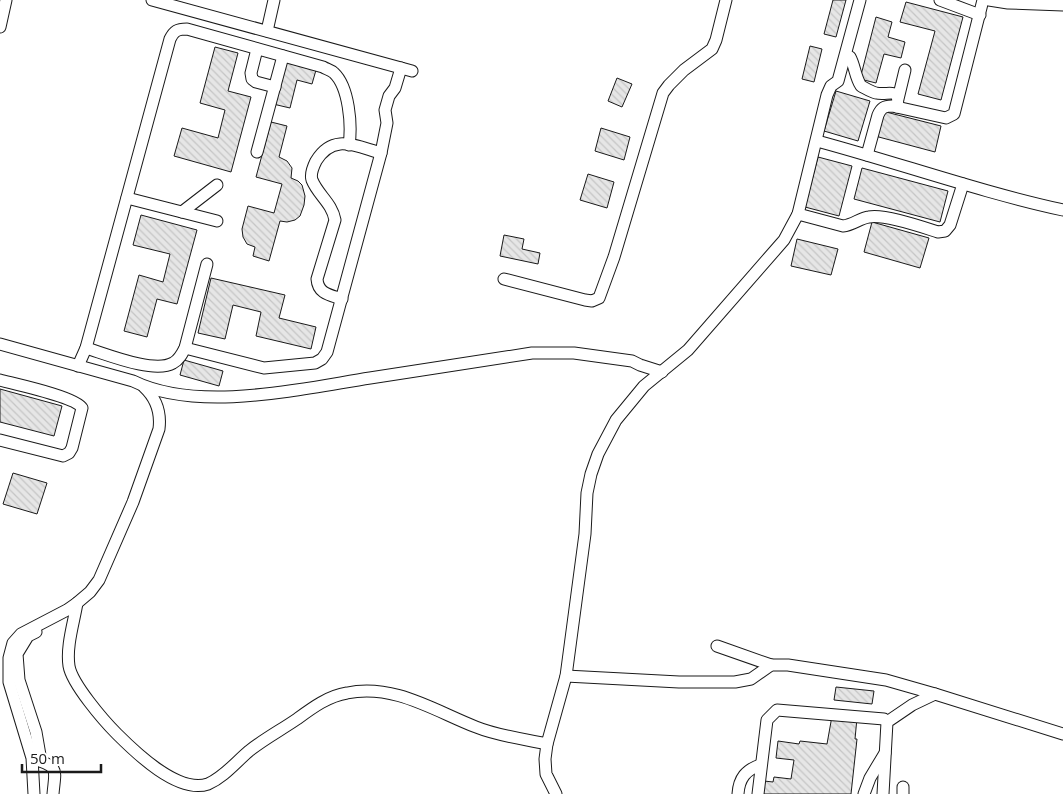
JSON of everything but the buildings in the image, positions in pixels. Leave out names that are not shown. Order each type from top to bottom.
[{"type":"street","points":[[0,26],[6,0]]},
{"type":"street","points":[[152,0],[407,69],[389,96],[385,110],[387,123],[381,153],[327,352],[322,359],[315,363],[264,368],[185,348]]},
{"type":"street","points":[[267,31],[274,0]]},
{"type":"street","points":[[504,278],[585,300],[592,301],[599,298],[614,257],[664,93],[668,85],[684,70],[712,49],[726,0]]},
{"type":"street","points":[[556,794],[546,774],[546,744],[566,676],[585,534],[587,493],[598,454],[616,420],[644,386],[688,350],[784,240],[798,214],[827,95],[831,86],[838,81],[860,0]]},
{"type":"street","points":[[940,0],[980,15]]},
{"type":"street","points":[[867,155],[880,110],[884,107],[898,103],[946,118],[954,114],[983,0]]},
{"type":"street","points":[[989,0],[1008,3],[1063,5]]},
{"type":"street","points":[[78,366],[86,348],[170,39],[174,32],[178,29],[186,30],[323,67],[334,73],[347,103],[351,132],[349,145]]},
{"type":"street","points":[[257,49],[251,73],[252,79],[256,82],[275,87]]},
{"type":"street","points":[[846,55],[854,63],[855,73],[861,86],[876,93],[892,93],[897,95],[898,103]]},
{"type":"street","points":[[257,152],[283,56]]},
{"type":"street","points":[[898,103],[905,70]]},
{"type":"street","points":[[817,142],[1012,198],[1063,210]]},
{"type":"street","points":[[342,299],[323,293],[318,286],[317,279],[335,220],[334,212],[311,177],[313,166],[320,154],[328,147],[338,144],[381,153]]},
{"type":"street","points":[[798,214],[843,226],[868,217],[878,216],[938,232],[945,231],[950,225],[963,184]]},
{"type":"street","points":[[182,212],[217,185]]},
{"type":"street","points":[[127,198],[217,221]]},
{"type":"street","points":[[86,348],[132,363],[163,366],[172,364],[180,357],[185,348],[207,264]]},
{"type":"street","points":[[0,344],[133,381],[143,386],[172,394],[206,398],[265,394],[532,353],[574,353],[632,361],[640,366],[662,372]]},
{"type":"street","points":[[640,366],[644,386]]},
{"type":"street","points":[[0,380],[69,399],[80,404],[82,408],[72,448],[63,456],[0,440]]},
{"type":"street","points":[[34,794],[36,759],[10,682],[9,658],[13,643],[21,634],[67,610],[90,592],[99,580],[119,535],[159,429],[160,417],[158,407],[152,394],[143,386]]},
{"type":"street","points":[[158,407],[164,398],[172,394]]},
{"type":"street","points":[[77,602],[69,653],[69,668],[77,682],[104,722],[140,756],[170,779],[182,785],[197,787],[208,785],[220,777],[251,749],[324,701],[346,692],[392,693],[426,705],[478,728],[546,744]]},
{"type":"street","points":[[717,646],[771,665],[788,665],[886,680],[1063,734]]},
{"type":"street","points":[[566,676],[679,682],[735,682],[751,679],[771,665]]},
{"type":"street","points":[[887,722],[912,705],[935,694]]},
{"type":"street","points":[[758,794],[760,765],[767,720],[776,710],[884,720],[887,722]]},
{"type":"street","points":[[883,794],[887,722]]},
{"type":"street","points":[[864,794],[870,778],[886,751]]},
{"type":"street","points":[[36,759],[54,768],[52,794]]},
{"type":"street","points":[[738,794],[739,783],[743,776],[749,769],[760,765]]}]
